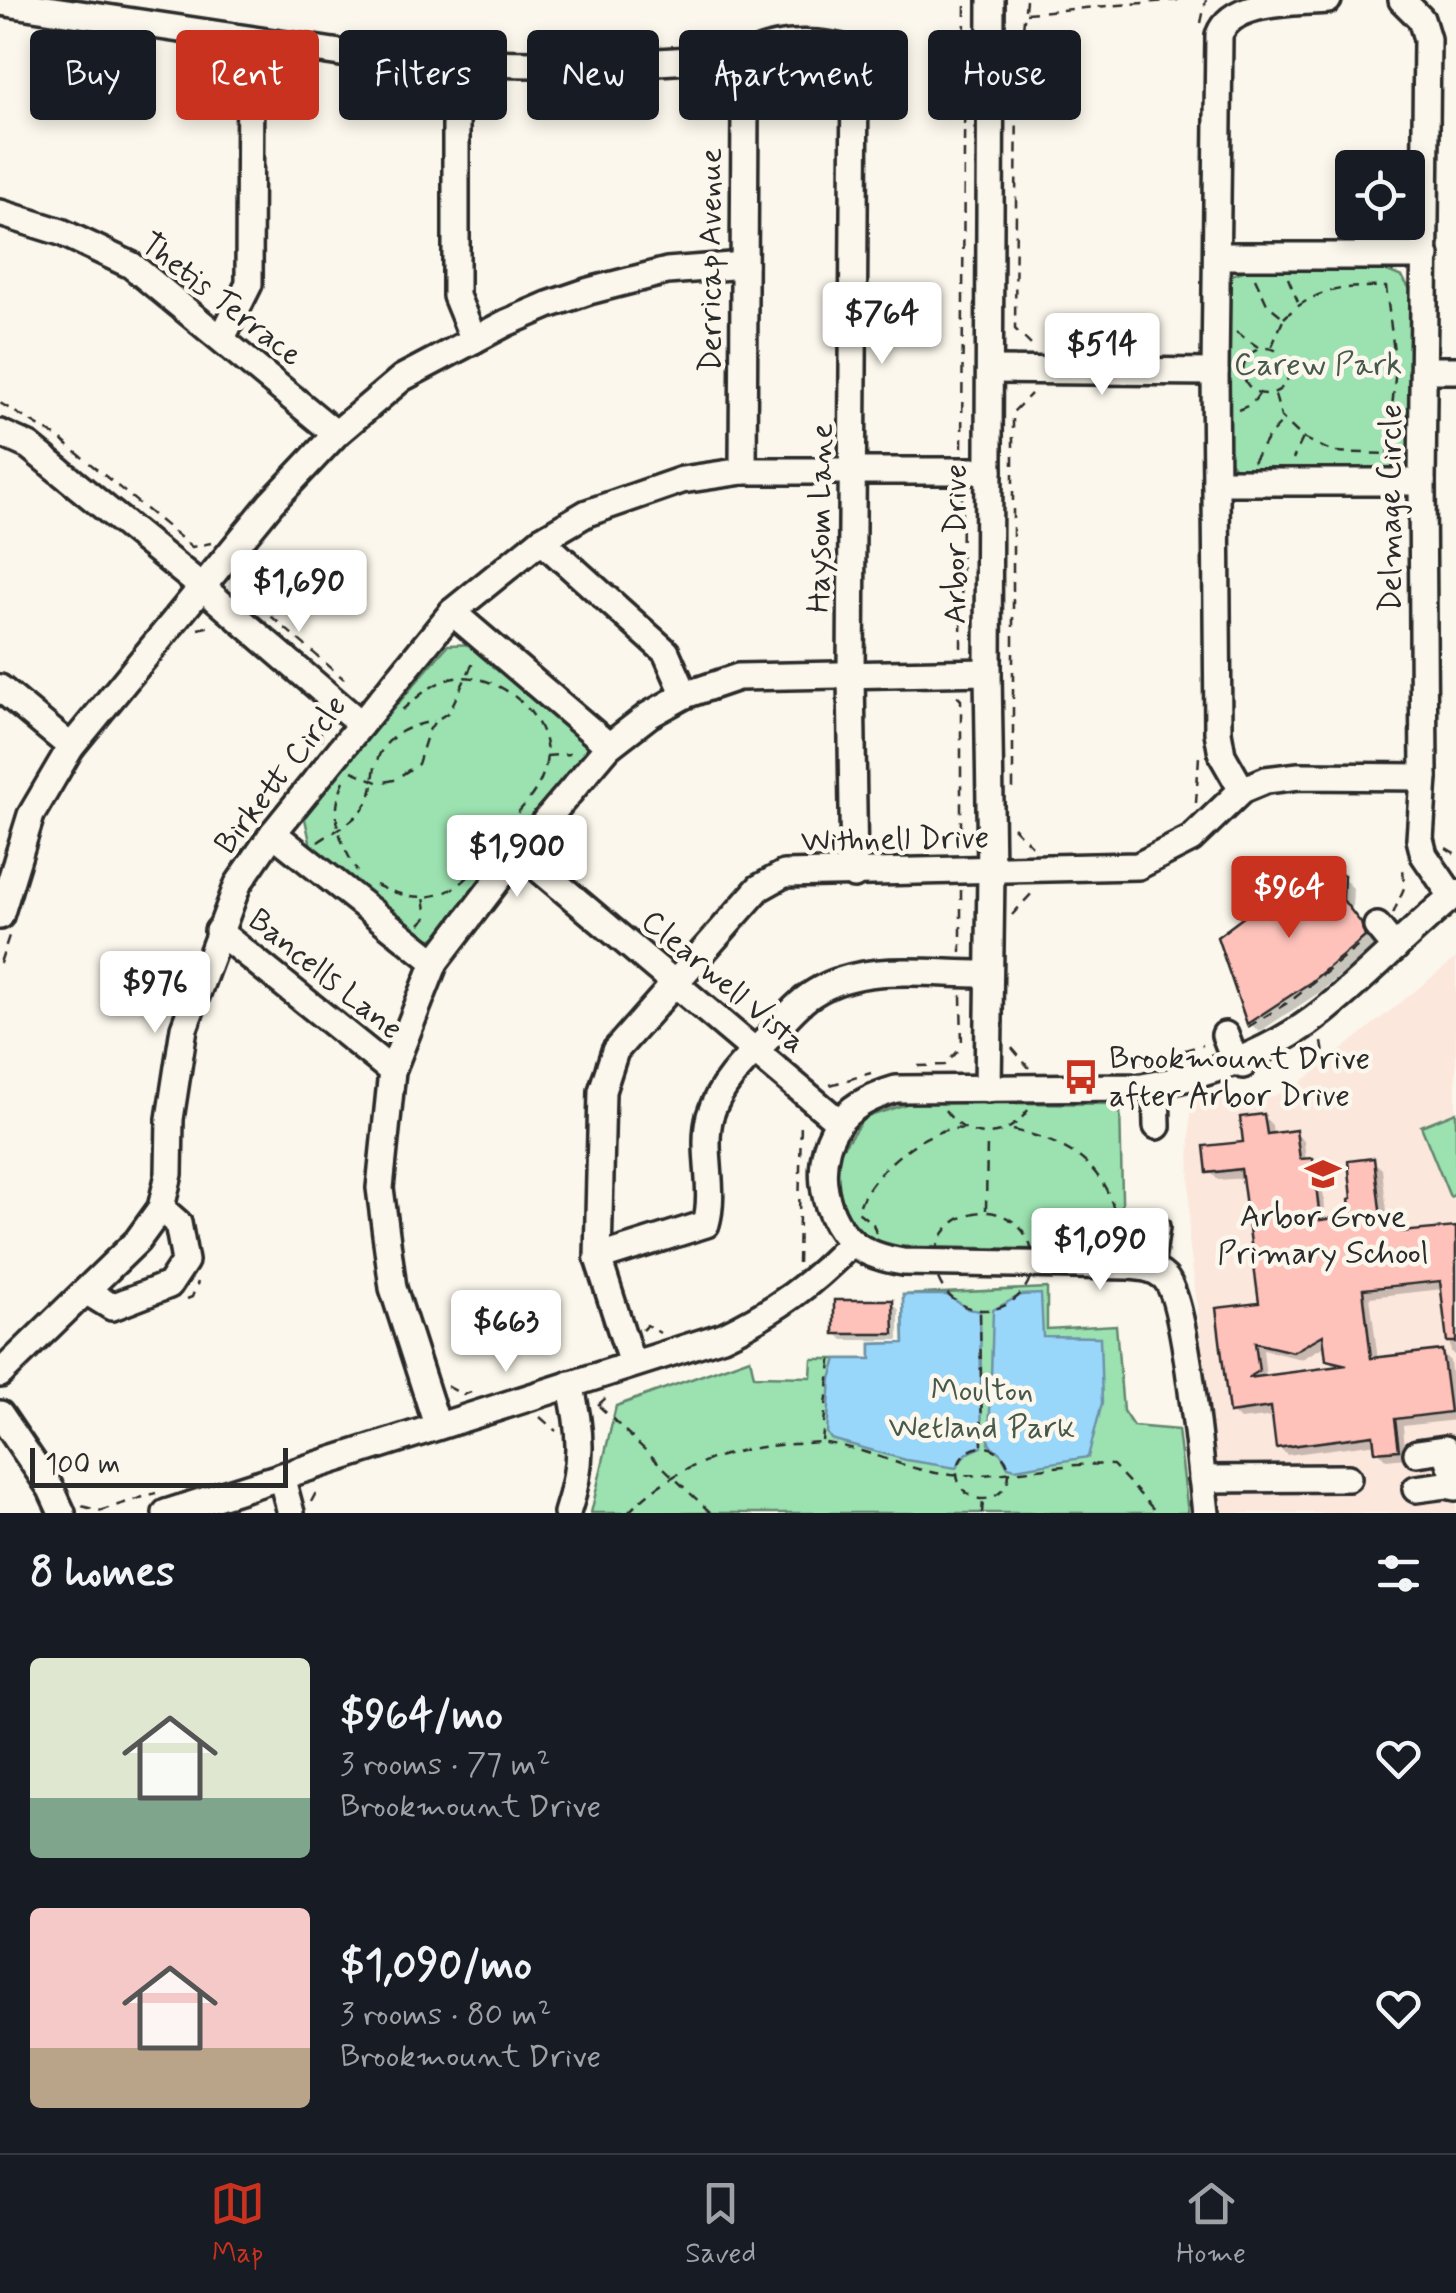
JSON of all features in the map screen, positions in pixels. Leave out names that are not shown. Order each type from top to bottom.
[{"type":"street","name":"Arbor Drive","points":[[988,1089],[992,872],[988,672],[992,0]]},
{"type":"street","points":[[1242,790],[1219,745],[1215,372],[1219,44],[1222,25],[1232,14],[1246,8],[1328,0]]},
{"type":"street","points":[[0,2],[179,30]]},
{"type":"street","name":"Delmage Circle","points":[[1414,4],[1427,38],[1422,482],[1424,777],[1420,839],[1424,854],[1454,895]]},
{"type":"street","points":[[507,63],[679,61]]},
{"type":"street","points":[[222,338],[249,284],[250,120]]},
{"type":"street","points":[[456,120],[456,296],[474,340]]},
{"type":"street","name":"Derricap Avenue","points":[[743,471],[745,120]]},
{"type":"street","name":"Haysom Lane","points":[[854,875],[851,674],[856,120]]},
{"type":"street","name":"Thetis Terrace","points":[[0,213],[61,232],[131,265],[336,434]]},
{"type":"street","points":[[1218,256],[1426,256]]},
{"type":"street","points":[[4,913],[31,815],[71,747],[232,551],[336,434],[402,378],[548,306],[629,280],[686,268],[744,266]]},
{"type":"street","points":[[990,370],[1215,372]]},
{"type":"street","points":[[1424,370],[1456,370]]},
{"type":"street","points":[[0,433],[28,446],[202,587],[361,724]]},
{"type":"street","name":"Birkett Circle","points":[[0,1374],[137,1241],[161,1208],[170,1174],[170,1119],[184,1028],[238,884],[273,833],[452,612],[541,540],[588,513],[682,480],[743,471],[989,472]]},
{"type":"street","points":[[1216,482],[1422,482]]},
{"type":"street","points":[[541,540],[666,652],[685,694]]},
{"type":"street","points":[[452,612],[610,746]]},
{"type":"street","points":[[437,1425],[393,1288],[380,1188],[392,1070],[435,962],[491,868],[519,852],[610,746],[685,694],[738,677],[988,672]]},
{"type":"street","points":[[0,688],[71,747]]},
{"type":"street","name":"Withnell Drive","points":[[632,1364],[598,1258],[602,1091],[615,1050],[760,888],[784,874],[1117,868],[1153,860],[1191,839],[1242,790],[1282,777],[1424,777]]},
{"type":"street","points":[[273,833],[435,962]]},
{"type":"street","name":"Clearwell Vista","points":[[519,852],[839,1122]]},
{"type":"street","points":[[1206,1513],[1182,1319],[1166,1278],[1150,1268],[902,1262],[876,1255],[852,1242],[834,1218],[825,1191],[827,1148],[839,1122],[860,1104],[896,1090],[1114,1089],[1156,1085],[1232,1050],[1292,1033],[1323,1012],[1384,934],[1454,895]]},
{"type":"street","name":"Bancells Lane","points":[[218,931],[392,1070]]},
{"type":"street","points":[[598,1258],[706,1224],[711,1206],[708,1122],[717,1097],[754,1051],[813,993],[858,976],[989,974]]},
{"type":"street","points":[[1156,1085],[1157,1126]]},
{"type":"street","points":[[86,1291],[112,1307],[168,1285],[185,1261],[178,1223],[161,1208]]},
{"type":"street","points":[[1150,1268],[1156,1227]]},
{"type":"street","points":[[166,1513],[723,1336],[764,1317],[813,1281],[852,1242]]},
{"type":"street","points":[[567,1513],[588,1424],[570,1384]]},
{"type":"street","points":[[0,1414],[42,1473],[62,1513]]},
{"type":"street","points":[[1417,1453],[1445,1449],[1456,1479]]},
{"type":"street","points":[[281,1476],[300,1509]]},
{"type":"street","points":[[1202,1479],[1348,1478]]},
{"type":"street","points":[[1416,1489],[1446,1484],[1456,1487]]},
{"type":"path","points":[[954,672],[954,662],[961,650],[966,0]]},
{"type":"path","points":[[1012,787],[1014,412],[1036,388],[1036,350],[1015,329],[1017,86],[1026,0]]},
{"type":"path","points":[[1026,12],[1178,0]]},
{"type":"path","points":[[1251,256],[1257,286],[1267,304],[1284,318]]},
{"type":"path","points":[[1287,273],[1299,303]]},
{"type":"path","points":[[1272,348],[1284,318],[1299,303],[1343,286],[1386,287],[1396,368],[1386,482]]},
{"type":"path","points":[[1272,348],[1284,356],[1290,369],[1286,383],[1274,393],[1260,393],[1244,378],[1244,363],[1253,351],[1272,348]]},
{"type":"path","points":[[1226,412],[1252,404],[1260,393]]},
{"type":"path","points":[[1274,393],[1284,420],[1303,438],[1333,452],[1388,454]]},
{"type":"path","points":[[0,403],[60,438],[192,547],[221,541],[243,562],[243,592],[345,677],[317,710],[322,744]]},
{"type":"path","points":[[1250,482],[1254,457],[1284,420]]},
{"type":"path","points":[[1291,466],[1303,438]]},
{"type":"path","points":[[172,622],[186,634],[189,630],[218,625]]},
{"type":"path","points":[[350,770],[374,781],[394,780],[418,764],[428,732],[449,712],[464,678],[487,642]]},
{"type":"path","points":[[358,759],[336,804],[337,830],[356,870],[366,880],[392,892],[424,897],[457,889],[491,868],[490,842],[534,794],[546,756],[536,716],[504,689],[464,678],[446,680],[430,688],[399,712]]},
{"type":"path","points":[[304,858],[363,810],[370,800],[377,759],[391,737],[416,724],[436,721]]},
{"type":"path","points":[[546,756],[570,754]]},
{"type":"path","points":[[1012,826],[1035,849],[1034,891],[1012,915]]},
{"type":"path","points":[[1103,1065],[1232,1050],[1292,1000],[1384,934],[1404,888]]},
{"type":"path","points":[[406,941],[427,917],[424,897]]},
{"type":"path","points":[[0,964],[4,913]]},
{"type":"path","points":[[879,1242],[873,1224],[858,1212],[859,1203],[872,1184],[920,1140],[955,1128],[965,1129]]},
{"type":"path","points":[[1006,1131],[1041,1136],[1090,1165],[1108,1189],[1118,1221],[1120,1251]]},
{"type":"path","points":[[986,1135],[986,1212]]},
{"type":"path","points":[[980,1311],[982,1447]]},
{"type":"path","points":[[822,1442],[832,1353]]},
{"type":"path","points":[[531,1415],[544,1418],[556,1431],[588,1424],[598,1405],[711,1513]]},
{"type":"path","points":[[628,1513],[643,1497],[699,1463],[762,1446],[822,1442],[899,1465],[958,1475],[1009,1476],[1072,1463],[1113,1464],[1157,1513]]},
{"type":"path","points":[[982,1447],[1001,1454],[1009,1476],[998,1494],[983,1498],[963,1489],[958,1475],[958,1466],[966,1454],[982,1447]]},
{"type":"path","points":[[300,1509],[320,1486]]},
{"type":"path","points":[[982,1513],[983,1498]]},
{"type":"shaded area","name":"Arbor Grove Primary School","points":[[1456,958],[1456,1513],[1222,1513],[1189,1239],[1190,1103],[1215,1091],[1240,1109],[1295,1087]]},
{"type":"green space","name":"Carew Park","points":[[1250,269],[1385,270],[1402,277],[1412,292],[1411,455],[1404,466],[1390,475],[1238,472],[1225,455],[1220,295],[1231,275]]},
{"type":"green space","points":[[478,644],[587,740],[586,762],[447,931],[432,939],[415,937],[312,851],[304,814],[448,645]]},
{"type":"green space","points":[[912,1102],[1120,1104],[1123,1245],[1032,1249],[880,1246],[865,1238],[841,1212],[833,1161],[864,1118]]},
{"type":"green space","points":[[1456,1112],[1456,1194],[1450,1197],[1421,1126]]},
{"type":"green space","name":"Moulton Wetland Park","points":[[1047,1288],[1047,1329],[1116,1325],[1123,1411],[1133,1426],[1178,1430],[1188,1513],[591,1513],[616,1406],[750,1358],[754,1376],[811,1377],[812,1359],[871,1359],[871,1344],[904,1343],[903,1295]]},
{"type":"water","points":[[1041,1294],[1043,1336],[1100,1337],[1102,1403],[1088,1457],[1015,1469],[1008,1467],[989,1444],[993,1310],[1021,1295]]},
{"type":"water","points":[[903,1295],[947,1295],[968,1309],[980,1311],[982,1447],[966,1454],[956,1468],[906,1460],[831,1439],[827,1433],[831,1379],[837,1359],[871,1359],[871,1344],[904,1343]]},
{"type":"building","points":[[1304,872],[1344,875],[1343,900],[1361,923],[1365,937],[1311,982],[1247,1024],[1217,937]]},
{"type":"building","points":[[1264,1114],[1267,1134],[1296,1130],[1300,1159],[1313,1158],[1320,1220],[1351,1216],[1348,1161],[1374,1158],[1381,1218],[1399,1216],[1401,1232],[1456,1227],[1456,1342],[1447,1342],[1440,1281],[1363,1289],[1371,1358],[1442,1350],[1450,1412],[1395,1419],[1399,1450],[1375,1452],[1373,1435],[1276,1448],[1271,1407],[1229,1413],[1216,1308],[1259,1303],[1241,1169],[1207,1173],[1204,1146],[1243,1142],[1240,1117]],"holes":[[[1323,1335],[1326,1360],[1347,1365],[1248,1378],[1259,1371],[1255,1343],[1293,1352]]]},
{"type":"building","points":[[834,1300],[893,1300],[894,1334],[834,1334]]},
{"type":"place","name":"Brookmount Drive after Arbor Drive","points":[[1081,1077]]},
{"type":"place","name":"Arbor Grove Primary School","points":[[1323,1174]]}]
